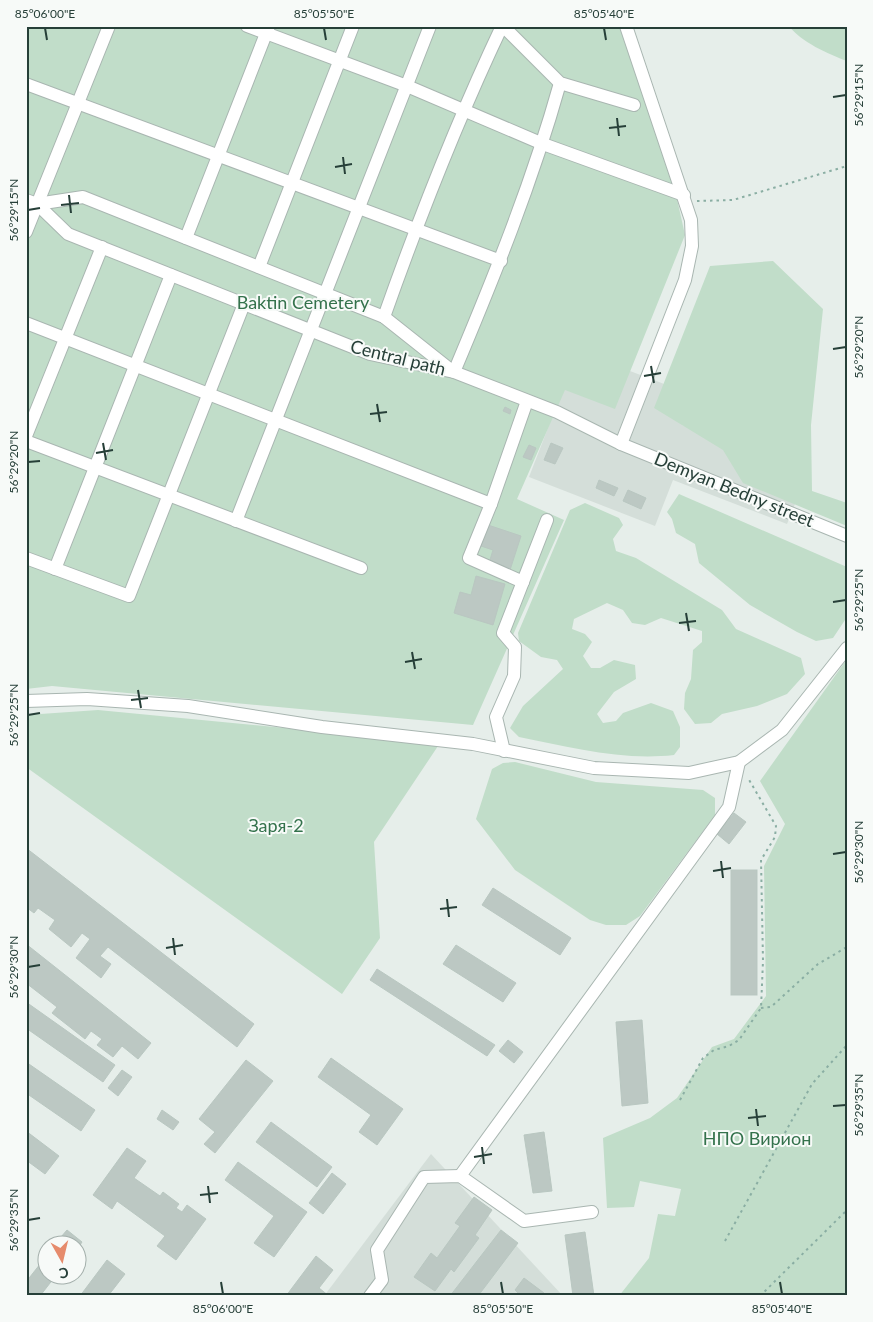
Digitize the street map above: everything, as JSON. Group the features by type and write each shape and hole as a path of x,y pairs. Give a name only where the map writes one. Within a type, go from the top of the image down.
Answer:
{"street":[{"path":"26,232 32,202 78,104 109,26"},
{"path":"247,26 268,30 340,62 463,109 543,144 685,198"},
{"path":"259,267 353,26"},
{"path":"236,520 430,26"},
{"path":"384,317 415,229 463,109 502,26 560,83 634,105"},
{"path":"621,444 685,280 691,258 693,232 685,198 626,26"},
{"path":"186,238 268,30"},
{"path":"454,372 501,261 543,144 560,83"},
{"path":"26,84 501,261"},
{"name":"Central path","path":"32,202 83,197 325,293 384,317 454,372"},
{"name":"Central path","path":"32,202 68,234 370,354 454,372"},
{"path":"26,436 102,247"},
{"path":"55,569 171,275"},
{"path":"26,558 129,596 244,304"},
{"path":"26,322 491,504"},
{"name":"Demyan Bedny street","path":"454,372 557,412 621,444 847,536"},
{"path":"523,582 469,558 491,504 527,401"},
{"path":"26,440 361,568"},
{"path":"504,750 496,717 514,676 515,647 503,633 547,520"},
{"path":"26,701 87,699 188,706 322,727 474,744 594,768 689,773 739,762 782,730 847,648"},
{"path":"460,1176 729,808 739,762"},
{"path":"370,1296 382,1280 377,1250 424,1177 460,1176 524,1221 592,1212"}],"path":[{"path":"685,198 733,200 847,166"},
{"path":"680,1100 703,1058 714,1050 729,1046 738,1040 761,1008 763,961 761,860 775,837 776,826 739,762"},
{"path":"761,1008 771,1007 818,964 847,947"},
{"path":"725,1241 812,1084 847,1045"},
{"path":"760,1296 847,1210"}],"shaded area":[{"path":"630,371 693,395 682,425 807,474 787,524 673,480 655,526 529,477 565,384"},
{"path":"431,1154 563,1296 324,1296"}],"green space":[{"name":"Baktin Cemetery","path":"26,26 619,26 675,190 685,235 615,409 565,390 517,499 564,520 473,725 52,686 26,689"},
{"path":"789,26 847,26 847,61 823,51 808,42"},
{"path":"773,261 823,309 811,425 812,491 847,503 847,526 743,483 723,450 654,408 710,266"},
{"path":"679,494 847,567 847,617 833,638 816,641 797,632 750,605 699,563 695,544 676,533 672,519 667,512"},
{"path":"585,503 619,518 623,525 613,539 616,551 636,558 722,610 736,629 801,658 805,674 787,694 757,706 722,714 711,723 695,724 684,709 685,693 691,679 693,650 702,642 702,631 661,618 645,625 632,623 623,610 607,603 574,619 572,629 585,634 592,642 583,656 591,668 600,668 614,660 635,665 636,679 614,692 597,714 603,723 616,721 623,713 651,703 673,711 680,727 680,747 674,755 615,755 519,737 510,728 523,706 563,669 557,660 541,657 519,641 518,633 570,510"},
{"name":"НПО Вирион","path":"847,659 847,1296 619,1296 649,1258 658,1214 675,1216 681,1189 640,1181 634,1207 607,1208 603,1138 650,1118 677,1098 712,1047 734,1039 766,996 764,866 785,824 760,781"},
{"name":"Заря-2","path":"98,710 440,743 374,842 380,938 342,994 26,767 26,715"},
{"path":"515,762 596,782 703,790 715,798 715,815 640,916 626,925 606,925 590,920 515,870 476,819 492,769 503,763"}],"building":[{"path":"505,407 511,410 510,414 503,411"},
{"path":"551,443 563,448 555,464 544,460"},
{"path":"529,445 536,448 531,460 523,457"},
{"path":"599,480 618,488 614,496 596,488"},
{"path":"628,490 646,498 641,509 623,501"},
{"path":"485,524 521,536 510,570 489,563 493,550 478,545"},
{"path":"476,576 505,584 493,625 454,613 460,592 471,595"},
{"path":"734,813 746,822 729,844 717,834"},
{"path":"26,848 254,1024 237,1047 108,947 100,956 111,964 101,978 76,958 90,939 82,933 71,947 49,929 55,920 38,908 34,913 26,907"},
{"path":"731,870 757,870 757,995 731,995"},
{"path":"493,888 571,938 560,955 482,905"},
{"path":"26,944 151,1043 138,1059 122,1046 113,1057 97,1045 102,1039 91,1031 85,1039 52,1013 57,1007 26,983"},
{"path":"456,945 516,983 503,1002 443,964"},
{"path":"377,969 495,1045 487,1056 370,980"},
{"path":"26,1002 115,1065 103,1082 26,1028"},
{"path":"642,1020 648,1103 622,1106 616,1022"},
{"path":"508,1040 523,1052 514,1063 499,1051"},
{"path":"331,1058 403,1109 377,1145 359,1132 371,1115 318,1077"},
{"path":"246,1060 273,1081 215,1153 204,1144 215,1132 199,1119"},
{"path":"26,1062 95,1110 81,1131 26,1093"},
{"path":"122,1070 132,1077 118,1096 108,1088"},
{"path":"162,1110 179,1122 173,1130 157,1119"},
{"path":"271,1122 332,1167 317,1187 256,1142"},
{"path":"26,1131 59,1156 45,1174 26,1160"},
{"path":"544,1132 552,1191 533,1193 524,1135"},
{"path":"127,1148 146,1161 134,1178 160,1196 163,1192 179,1204 176,1208 182,1212 187,1205 206,1219 176,1260 157,1246 165,1236 117,1201 112,1209 93,1195"},
{"path":"238,1162 307,1212 274,1257 254,1243 274,1216 225,1180"},
{"path":"332,1173 346,1184 323,1214 309,1203"},
{"path":"474,1197 492,1210 475,1235 479,1238 454,1272 451,1269 435,1291 414,1277 431,1253 437,1258 460,1226 455,1223"},
{"path":"67,1230 72,1234 64,1234"},
{"path":"501,1230 518,1243 478,1296 450,1296"},
{"path":"585,1232 594,1296 573,1296 565,1235"},
{"path":"316,1256 333,1270 319,1288 329,1296 286,1296"},
{"path":"107,1260 125,1274 108,1296 80,1296"},
{"path":"38,1267 38,1284 49,1284 40,1296 26,1296 26,1282"},
{"path":"524,1278 544,1293 543,1296 521,1296 515,1290"}]}
